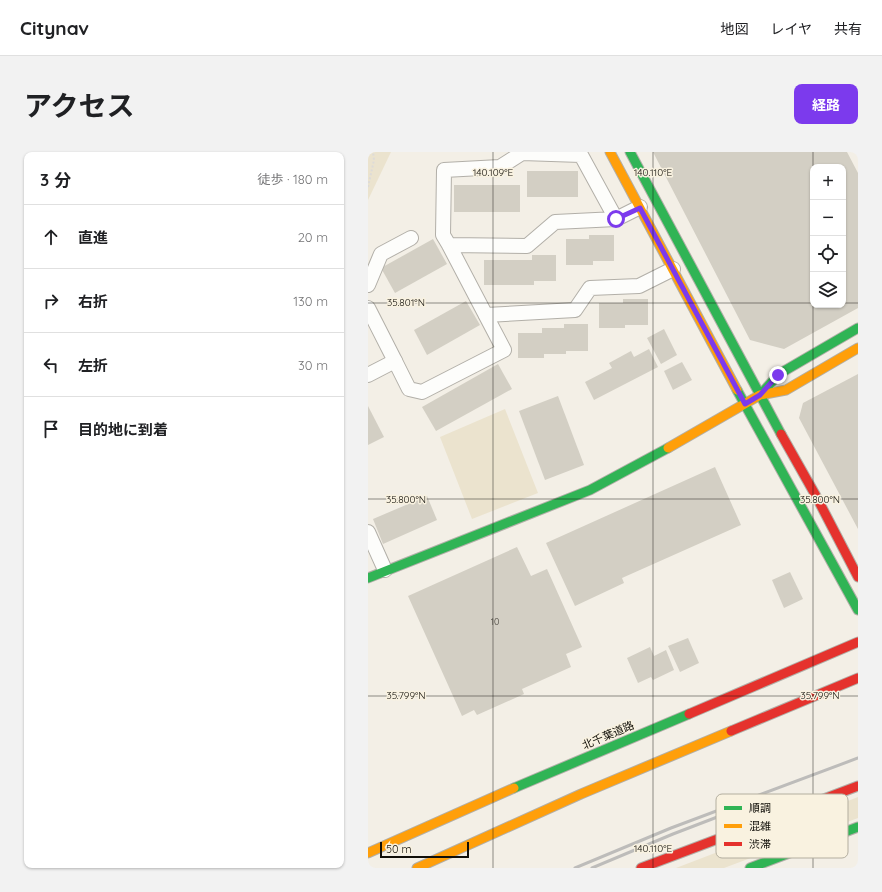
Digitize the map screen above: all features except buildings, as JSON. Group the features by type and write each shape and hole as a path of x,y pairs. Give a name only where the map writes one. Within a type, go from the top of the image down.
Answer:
{"main road":[{"path":"610,152 745,404 858,610"},
{"path":"630,152 760,395 816,496 858,577"},
{"path":"368,578 590,490 760,395 779,374 858,328"},
{"path":"760,395 786,390 858,348"},
{"name":"北千葉道路","path":"368,853 512,789 858,642"},
{"path":"416,868 469,843 571,799 858,678"},
{"path":"837,794 858,786"},
{"path":"848,831 858,827"},
{"path":"641,868 716,840"},
{"path":"750,868 776,858"}],"street":[{"path":"368,308 409,389 422,392 504,350 443,235 444,170 500,167 522,153 582,155 616,219"},
{"path":"449,245 527,246 555,222 616,219 640,208"},
{"path":"368,285 381,254 411,238"},
{"path":"486,314 575,310 590,288 639,286 672,269"},
{"path":"368,376 395,361"},
{"path":"368,532 385,570"}],"path":[{"path":"368,187 374,160 373,152"}],"shaded area":[{"path":"368,152 391,152 368,200"},
{"path":"505,409 538,493 472,519 440,437"},
{"path":"858,797 858,818 848,822 848,801"},
{"path":"716,853 716,858 751,858 724,868 676,868"}],"railway":[{"path":"762,794 858,758"},
{"path":"575,868 671,828 716,811"},
{"path":"592,868 716,818"}],"traffic: fast":[{"path":"630,152 781,434"},
{"path":"760,395 779,374 858,328"},
{"path":"737,390 858,610"},
{"path":"368,578 590,490 668,448"},
{"path":"514,788 689,714"},
{"path":"848,831 858,827"},
{"path":"750,868 776,858"}],"traffic: slow":[{"path":"610,152 737,390"},
{"path":"668,448 760,395 786,390 858,348"},
{"path":"417,868 581,794 731,731"},
{"path":"368,853 514,788"}],"traffic: jam":[{"path":"781,434 816,496 858,577"},
{"path":"689,714 858,642"},
{"path":"731,731 858,678"},
{"path":"837,794 858,786"},
{"path":"641,868 716,840"}],"route":[{"path":"616,219 640,208 745,404 760,395 778,375"}]}
